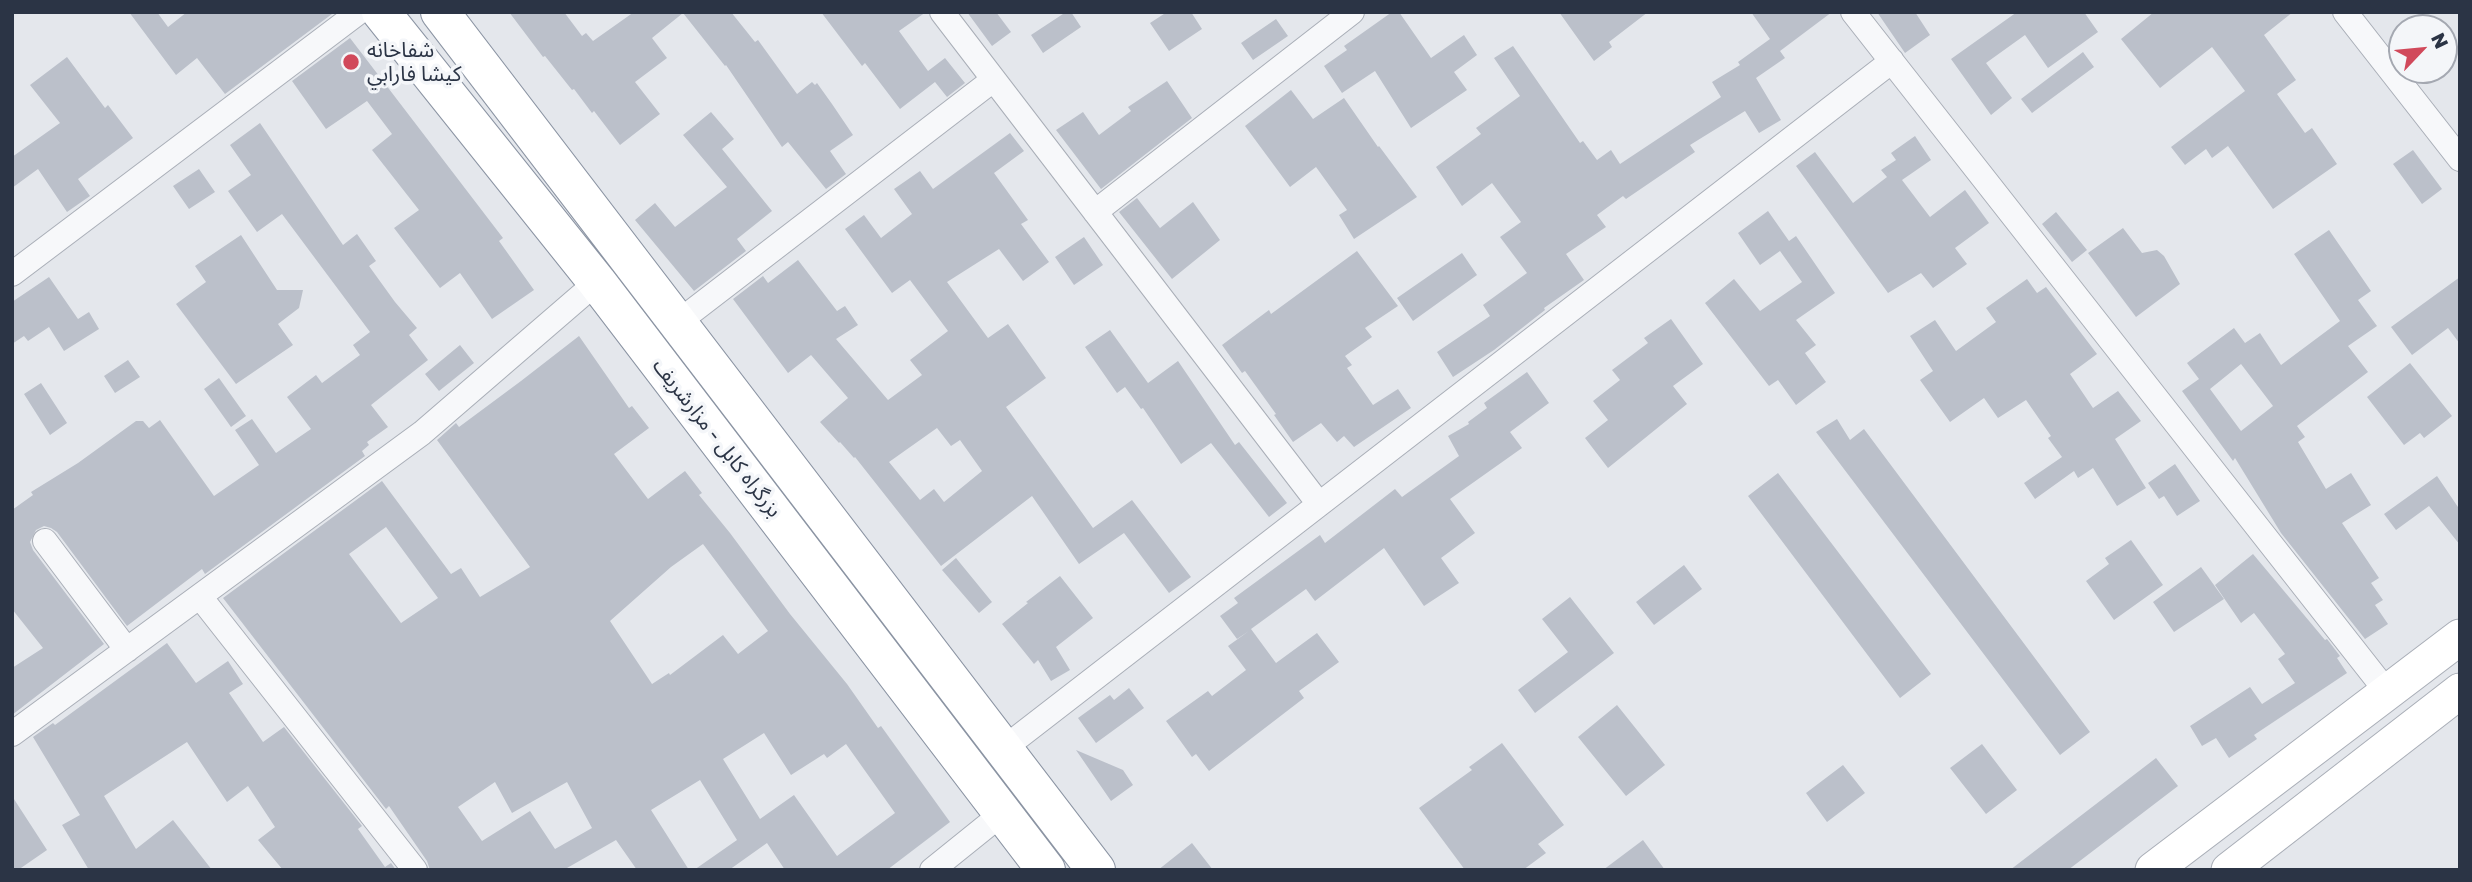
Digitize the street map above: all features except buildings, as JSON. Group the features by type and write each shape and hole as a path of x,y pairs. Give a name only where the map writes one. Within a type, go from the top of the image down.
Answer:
{"highway":[{"name":"بزرگراه کابل - مزارشریف","path":"381,12 597,282 1046,870"},
{"name":"بزرگراه کابل - مزارشریف","path":"440,12 1096,870"}],"main road":[{"path":"2153,870 2460,637"},
{"path":"2229,870 2460,691"}],"street":[{"path":"12,274 359,12"},
{"path":"942,12 1319,504"},
{"path":"1095,212 1352,12"},
{"path":"1853,12 2387,692"},
{"path":"2346,12 2460,159"},
{"path":"1003,749 1892,61"},
{"path":"677,323 993,80"},
{"path":"12,734 201,598 422,433 597,282"},
{"path":"45,541 127,650"},
{"path":"201,598 415,870"},
{"path":"932,870 1004,812"}],"place":[{"name":"شفاخانه كيشا فارابي","path":"351,62"}]}
